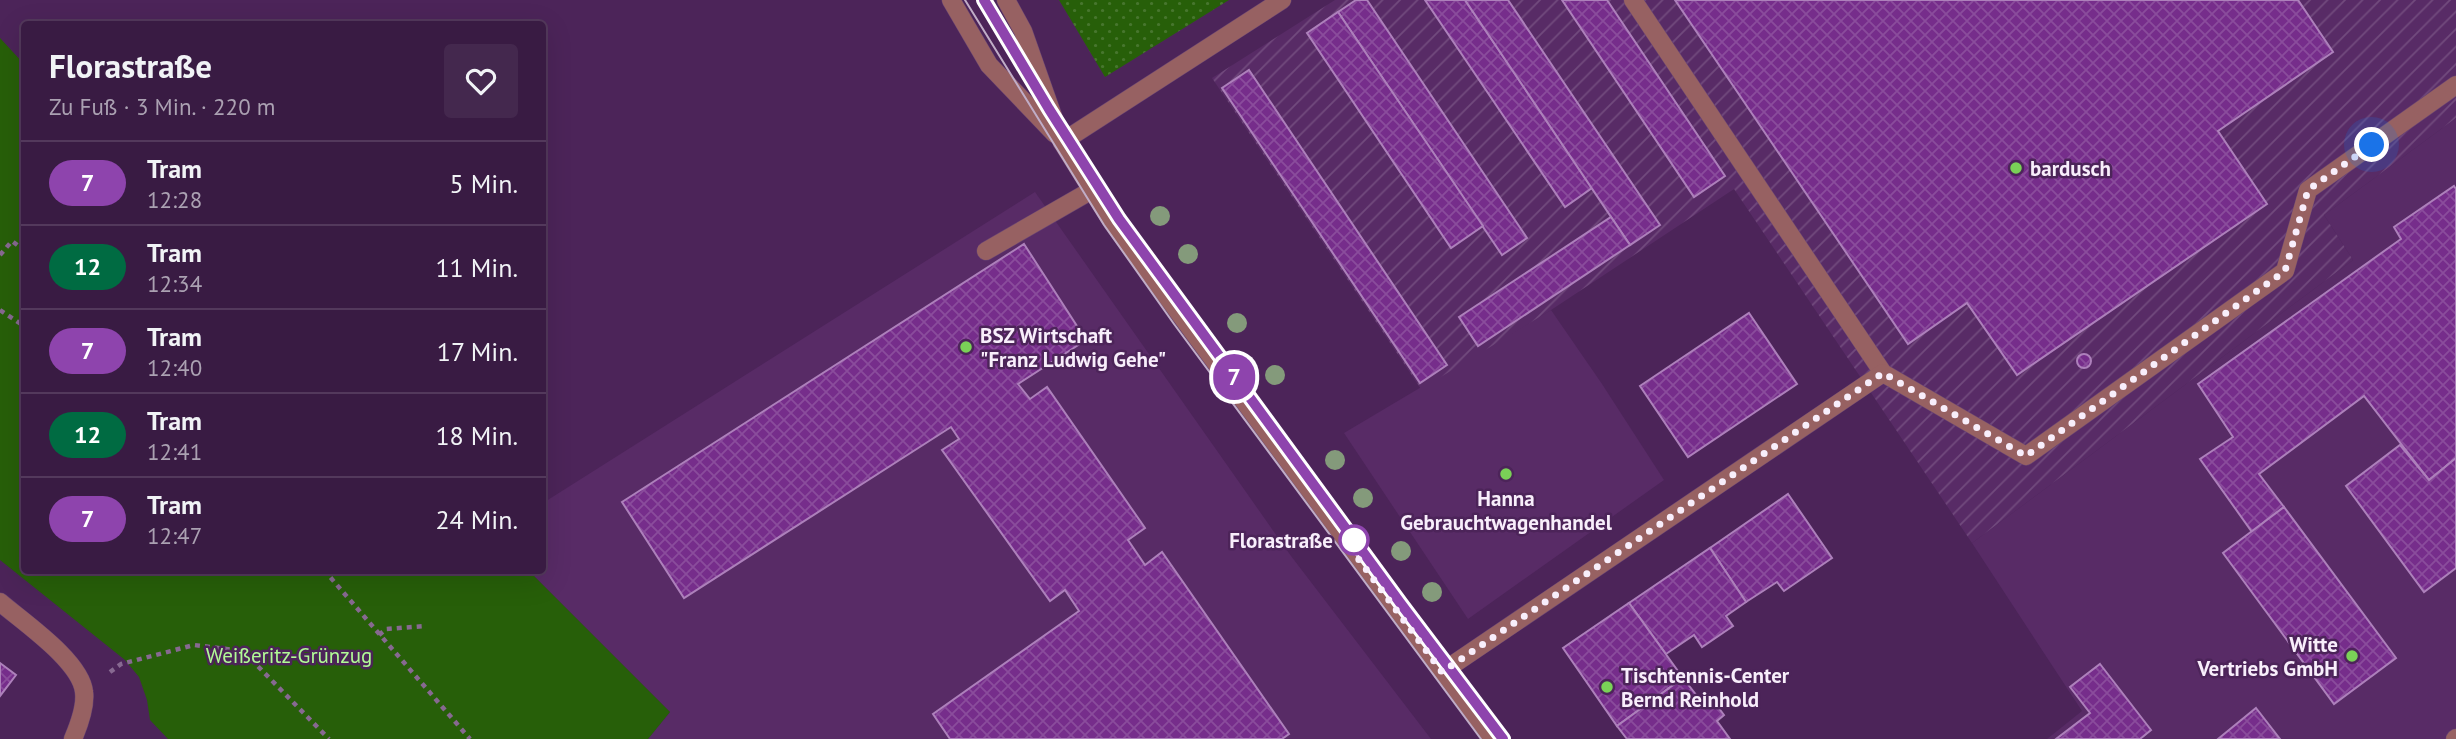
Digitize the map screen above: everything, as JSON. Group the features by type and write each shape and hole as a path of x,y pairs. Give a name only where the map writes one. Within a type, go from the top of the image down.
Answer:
{"street":[{"path":"951,0 989,65 1062,142 1112,222 1178,315 1493,739"},
{"path":"1006,0 1023,31 1062,142"},
{"path":"1062,142 1282,0"},
{"path":"1633,0 1883,373 2026,456 2285,271 2308,190 2456,85"},
{"path":"986,251 1092,190"},
{"path":"1442,672 1883,373"},
{"path":"0,602 70,661 84,691 80,722 73,739"}],"path":[{"path":"0,255 12,241 21,248"},
{"path":"0,310 21,324"},
{"path":"327,574 470,739"},
{"path":"379,635 386,629 425,626"},
{"path":"84,691 121,664 194,645 243,651 330,739"}],"shaded area":[{"path":"1335,0 2456,0 2456,118 2324,215 2353,260 1972,543 1734,189 1551,310 1421,389 1212,78"},
{"path":"2456,118 2456,739 2047,739 2082,711 1972,543 2353,260 2324,215"},
{"name":"BSZ Wirtschaft \"Franz Ludwig Gehe\"","path":"1035,192 1291,556 1431,739 648,739 670,712 532,574 546,574 546,501"},
{"path":"1551,310 1664,480 1468,619 1344,433"}],"green space":[{"path":"1059,0 1229,0 1105,77"},
{"name":"Weißeritz-Grünzug","path":"0,38 21,61 21,574 532,574 670,712 648,739 168,739 150,720 139,677 125,660 0,560"}],"building":[{"path":"1356,0 1367,0 1527,238 1502,255 1338,12"},
{"path":"1425,0 1465,0 1592,188 1565,207"},
{"path":"1465,0 1508,0 1660,225 1630,245"},
{"path":"1562,0 1607,0 1725,176 1694,197"},
{"name":"bardusch","path":"1675,0 2298,0 2333,52 2218,131 2267,204 2017,375 1967,303 1908,344"},
{"path":"1338,12 1483,226 1451,248 1307,33"},
{"path":"1249,70 1447,365 1420,383 1222,88"},
{"path":"2454,186 2456,458 2429,480 2364,396 2259,474 2284,507 2252,532 2200,459 2233,437 2198,384 2401,239 2394,227"},
{"path":"1611,217 1630,245 1478,346 1459,317"},
{"path":"1024,244 1086,340 1018,384 1030,399 1047,387 1145,528 1128,540 1145,565 1162,552 1289,734 1282,739 950,739 933,714 1079,611 1065,590 1050,601 942,450 959,439 951,427 684,598 622,502"},
{"path":"1749,313 1797,384 1688,457 1640,386"},
{"path":"2081,354 2087,354 2091,361 2087,368 2081,368 2077,364 2077,358"},
{"path":"2400,445 2429,480 2456,458 2456,568 2424,592 2346,486"},
{"path":"1788,494 1832,558 1784,591 1777,582 1746,602 1710,548"},
{"path":"2284,507 2396,658 2334,704 2223,553"},
{"path":"1710,548 1746,602 1726,616 1733,626 1702,647 1694,635 1666,654 1629,603"},
{"path":"1629,603 1683,678 1617,726 1563,648"},
{"path":"0,663 16,675 0,696"},
{"path":"2100,664 2151,730 2140,739 2056,739 2090,713 2070,687"},
{"path":"1683,678 1701,701 1709,695 1724,715 1717,721 1730,739 1627,739 1617,726"},
{"path":"2256,708 2280,739 2218,739"}],"tram line":[{"path":"965,0 1104,225 1174,324 1481,739"},
{"path":"984,0 1119,219 1503,739"},
{"name":"7","path":"984,0 1119,219 1503,739"}],"place":[{"name":"bardusch","path":"2016,168"},
{"name":"BSZ Wirtschaft \"Franz Ludwig Gehe\"","path":"966,347"},
{"name":"Hanna Gebrauchtwagenhandel","path":"1506,474"},
{"name":"Florastraße","path":"1354,540"},
{"name":"Witte Vertriebs GmbH","path":"2352,656"},
{"name":"Tischtennis-Center Bernd Reinhold","path":"1607,687"}],"route":[{"path":"1354,540 1343,538 1442,672 1883,373 2026,456 2285,271 2308,190 2372,145"}]}
